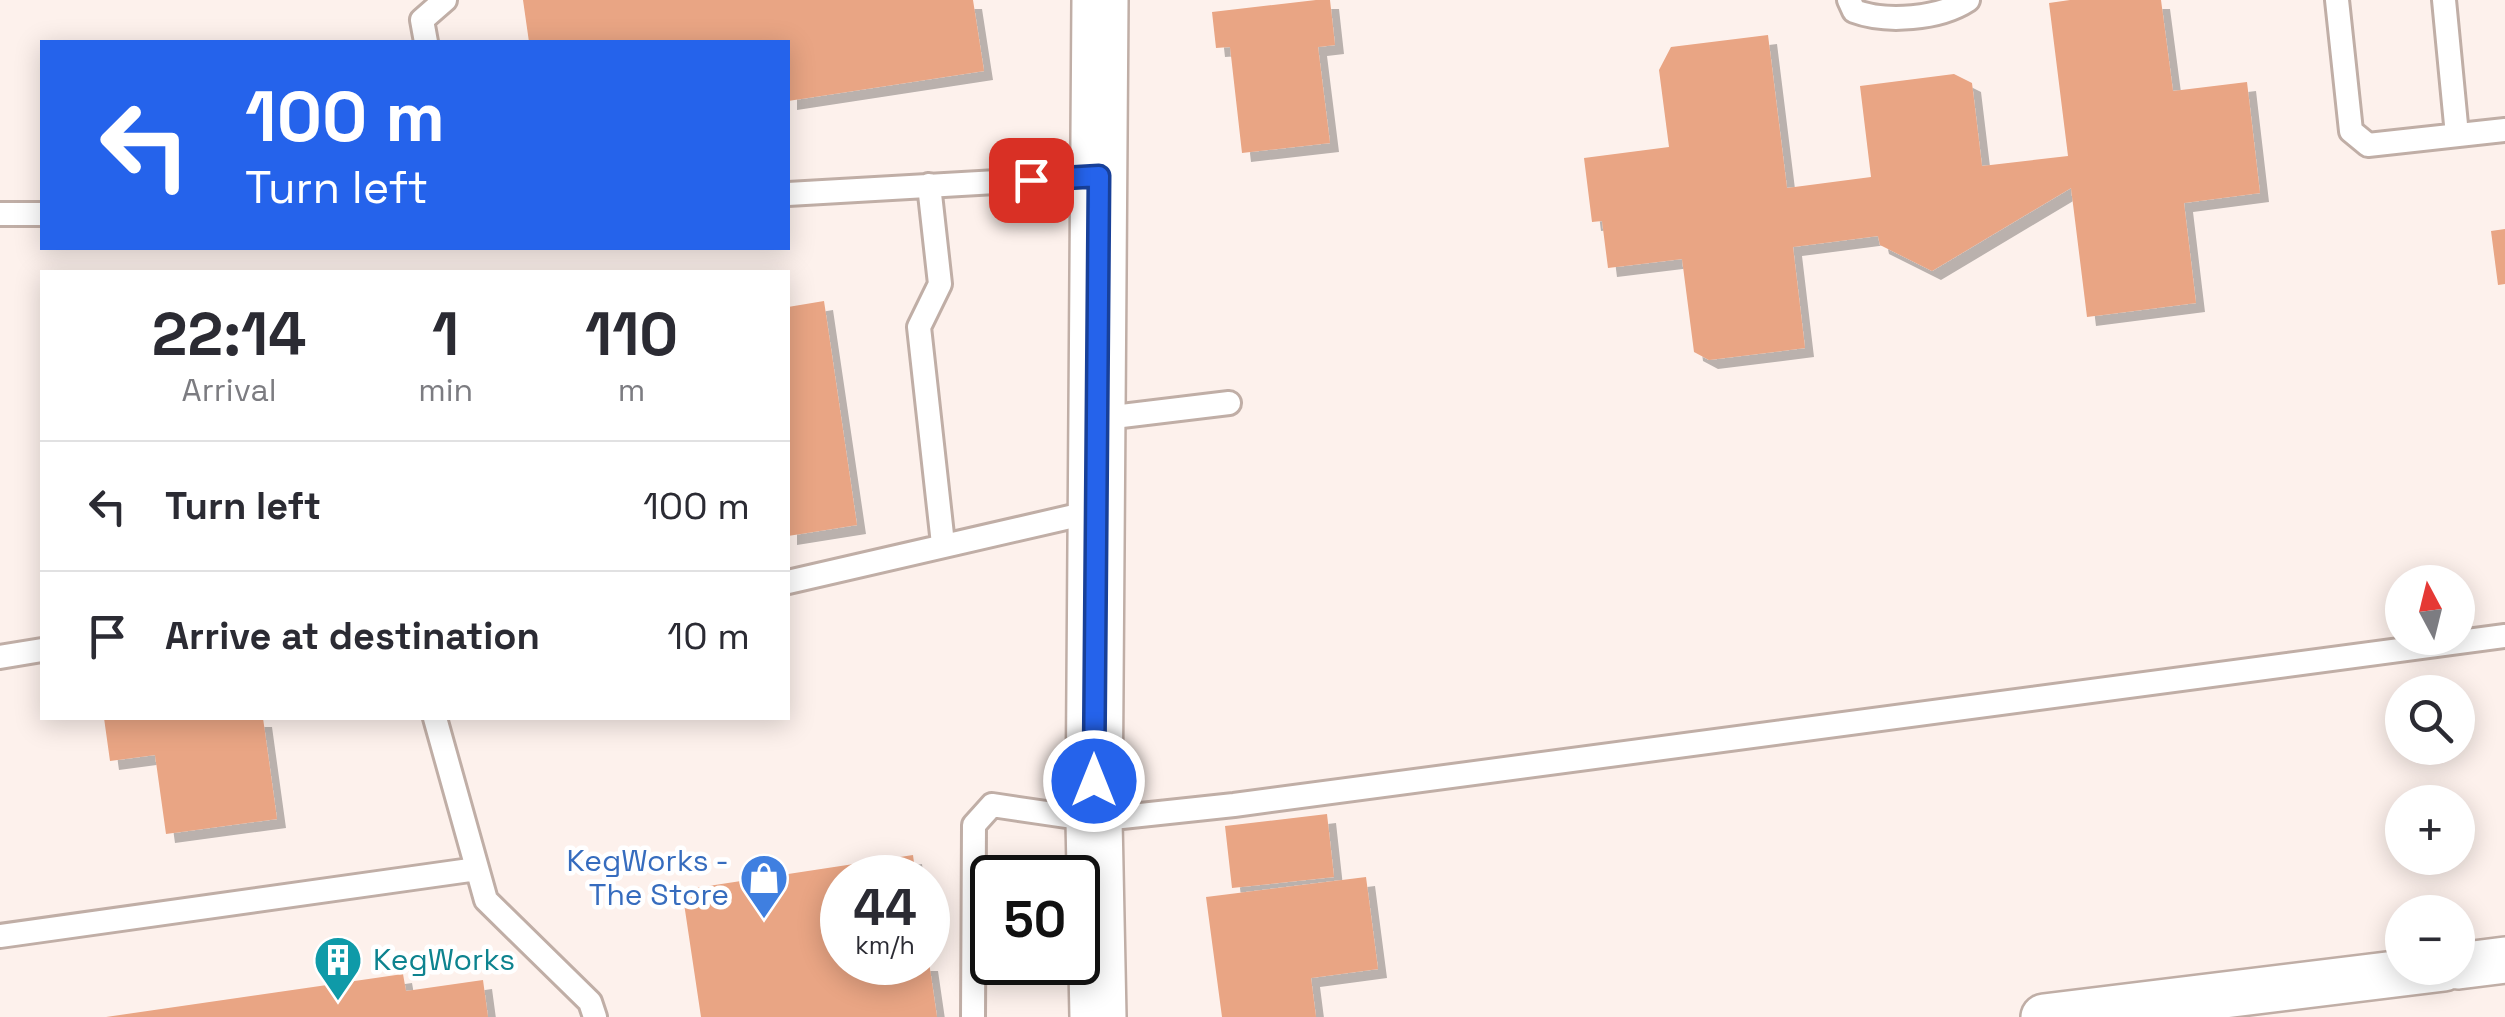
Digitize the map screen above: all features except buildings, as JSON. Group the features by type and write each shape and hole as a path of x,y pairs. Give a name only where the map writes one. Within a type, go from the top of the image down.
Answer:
{"main road":[{"path":"1098,1017 1094,820 1100,0"}],"street":[{"path":"2475,964 2505,960"},
{"path":"2044,1017 2385,975"}],"lane":[{"path":"426,40 422,20 445,0"},
{"path":"1849,0 1854,11 1875,19 1953,10 1968,0"},
{"path":"2336,0 2351,130 2368,145 2505,130"},
{"path":"2444,0 2457,135"},
{"path":"790,194 1099,176"},
{"path":"929,185 940,284 919,326 943,544"},
{"path":"0,214 40,214"},
{"path":"1097,419 1229,402"},
{"path":"790,582 1096,511"},
{"path":"974,1017 974,825 992,805 1094,820 1234,805 2505,636"},
{"path":"0,656 40,650"},
{"path":"436,720 486,900 590,1002 596,1017"},
{"path":"0,936 477,869"}],"place":[{"name":"KegWorks - The Store","path":"764,920"},
{"name":"KegWorks","path":"338,1002"}],"route":[{"path":"1031,180 1099,176 1094,781"}]}
